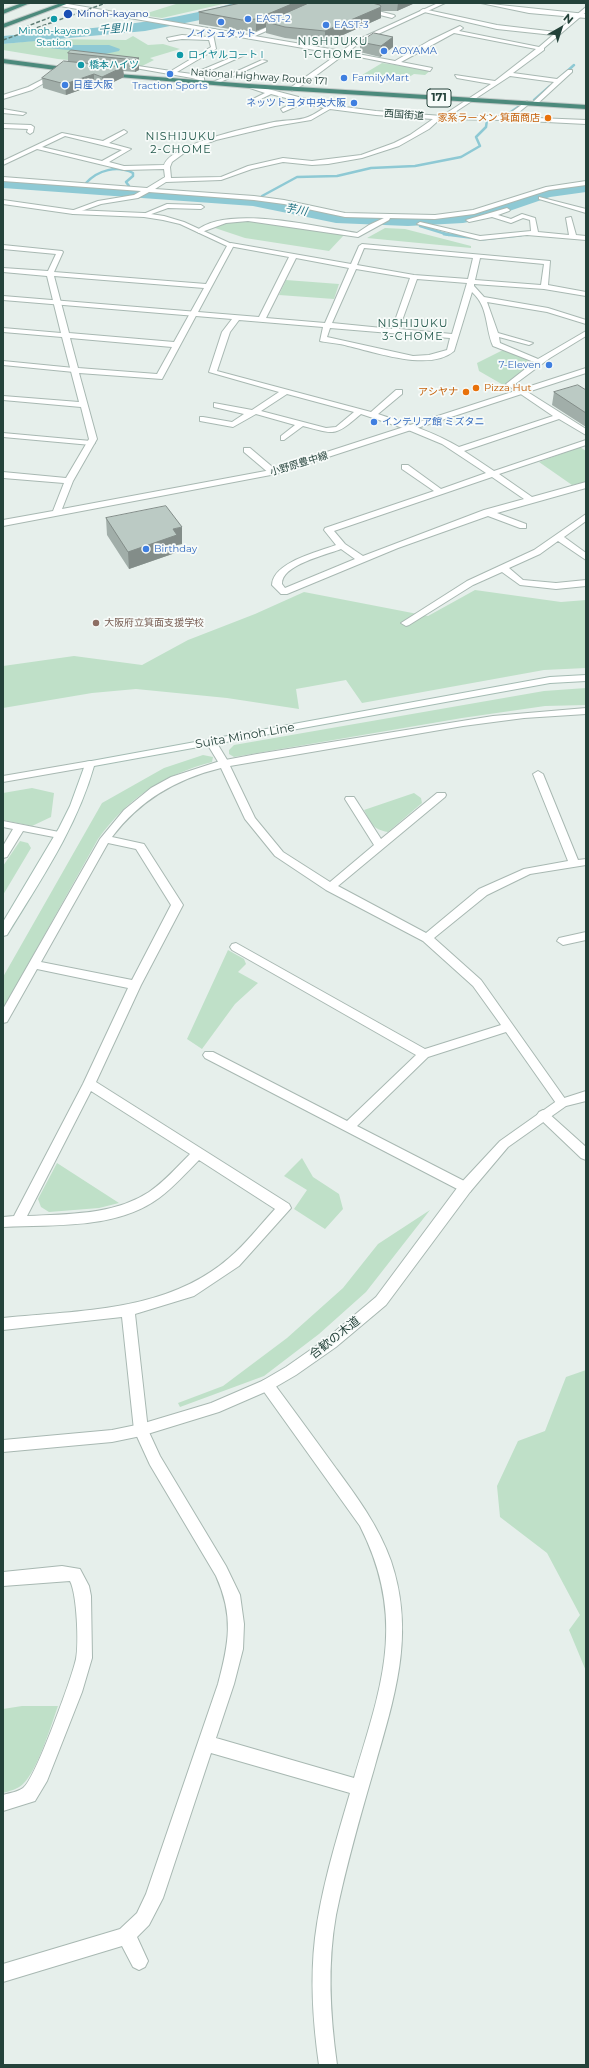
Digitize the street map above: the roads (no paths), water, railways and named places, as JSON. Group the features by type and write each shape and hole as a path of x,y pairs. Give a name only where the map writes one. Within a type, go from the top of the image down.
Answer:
{"highway":[{"path":"3,12 27,3"},
{"path":"3,21 53,3"},
{"path":"3,26 64,4"},
{"path":"3,17 36,5"},
{"path":"3,61 76,70"},
{"name":"National Highway Route 171","path":"98,73 292,89 586,107"}],"street":[{"path":"292,89 293,81 334,52 369,30 432,3"},
{"path":"292,89 304,82 342,53 371,35 442,3"},
{"path":"484,3 529,11 586,16"},
{"path":"64,4 155,22 215,31 430,69"},
{"path":"359,8 392,16"},
{"path":"165,180 218,180 227,178 243,170 279,161 312,163 359,156 381,150 417,135 441,117 474,100 542,49 586,9"},
{"path":"423,11 472,23 558,34"},
{"path":"253,35 288,20"},
{"path":"396,63 431,42 472,23"},
{"path":"173,72 214,48 210,33 215,31"},
{"path":"453,31 542,49"},
{"path":"168,39 182,37 212,39"},
{"path":"209,51 220,53"},
{"path":"193,76 244,54"},
{"path":"214,83 264,61"},
{"path":"189,62 197,64"},
{"path":"138,68 193,76 202,79 202,82"},
{"path":"3,98 21,93 42,84 62,69"},
{"path":"534,104 570,70"},
{"path":"510,74 557,81"},
{"path":"457,76 497,83"},
{"name":"西国街道","path":"249,86 269,93 329,108 376,113 441,117 507,118 539,121 586,122"},
{"path":"251,102 269,93"},
{"path":"283,110 302,101"},
{"path":"507,118 527,103"},
{"path":"73,212 100,202 131,198 145,193 169,176 167,167 170,160 184,150 206,141 275,124 307,120 329,108"},
{"path":"3,111 23,113"},
{"path":"4,127 31,127 30,132"},
{"path":"104,143 124,132"},
{"path":"3,163 64,134 128,149 103,163"},
{"path":"36,147 124,168 167,167"},
{"path":"3,179 262,204 311,216"},
{"path":"145,193 254,198 284,202 345,215 389,218 430,218 461,214 544,189 586,183"},
{"path":"328,219 378,223 420,224 456,222 492,215 541,198 586,190"},
{"path":"541,198 586,211"},
{"path":"3,202 73,212 144,215 182,223 231,245 414,277 470,284 544,287 586,294"},
{"path":"144,215 167,206 201,207"},
{"path":"492,215 511,222 522,216 533,219 534,233"},
{"path":"199,231 225,221 248,219 358,235 389,218"},
{"path":"569,218 573,236"},
{"path":"420,224 480,238 534,233 586,238"},
{"path":"3,363 158,377 194,316 231,245"},
{"path":"477,257 450,351 427,358 385,354 344,341 323,339 352,266 362,246 548,262 544,287"},
{"path":"3,247 60,252 50,274 56,303 93,439 69,481 56,514"},
{"path":"261,321 293,257"},
{"path":"3,270 209,286"},
{"path":"394,332 414,277"},
{"path":"470,284 484,299 496,344 539,362"},
{"path":"3,298 194,316 454,336"},
{"path":"484,299 548,310 586,322"},
{"path":"236,319 226,332 213,372 373,414 409,427 445,442 529,499"},
{"path":"3,330 176,345"},
{"path":"586,333 539,362 510,384 586,433"},
{"path":"494,334 528,343"},
{"name":"小野原豊中線","path":"3,523 273,472 586,370"},
{"path":"203,419 234,425 286,391"},
{"path":"373,414 399,392"},
{"path":"3,398 84,405"},
{"path":"217,405 244,412 256,412 326,430 338,429 360,411"},
{"path":"458,450 560,416"},
{"path":"284,438 301,424"},
{"path":"3,435 91,443"},
{"path":"360,558 342,546 328,530 586,442"},
{"path":"247,450 273,472"},
{"path":"405,467 440,491"},
{"path":"3,475 69,481"},
{"path":"342,546 288,566 277,580 277,585 284,592 360,558 487,512 529,499 586,485"},
{"path":"487,512 523,526"},
{"path":"406,623 470,583 537,552 586,517"},
{"path":"558,537 586,557"},
{"path":"503,568 520,582 556,586 586,583"},
{"name":"Suita Minoh Line","path":"3,779 550,680 586,678"},
{"path":"3,1019 33,964 105,840 119,819 144,797 174,780 224,764 471,721 551,712 586,711"},
{"path":"211,742 214,750 224,764 250,819 279,854 330,887 427,938 476,983 562,1103"},
{"path":"3,932 59,836 85,785 90,764"},
{"path":"538,774 574,864"},
{"path":"330,887 441,795"},
{"path":"350,799 380,846"},
{"path":"3,824 59,836"},
{"path":"3,855 20,827"},
{"path":"18,1221 89,1084 135,985 177,905 140,846 105,840"},
{"path":"427,938 447,919 483,892 528,871 586,862"},
{"path":"563,941 586,936"},
{"path":"236,947 424,1054"},
{"path":"33,964 135,985"},
{"path":"348,1128 424,1054 508,1028"},
{"path":"209,1055 465,1188"},
{"path":"3,1324 128,1311 189,1292 234,1262 284,1208 89,1084"},
{"name":"合歓の木道","path":"3,1446 99,1437 142,1430 214,1408 267,1385 291,1372 331,1343 381,1301 465,1188 504,1144 562,1103 586,1096"},
{"path":"543,1115 586,1155"},
{"path":"3,1222 99,1216 127,1208 154,1195 199,1153"},
{"path":"3,1973 106,1944 126,1935 143,1919 154,1898 208,1744 236,1648 235,1610 232,1595 222,1571 155,1460 142,1430 137,1403 128,1311"},
{"path":"267,1385 365,1521 381,1556 390,1587 395,1630 393,1665 380,1722 360,1788 331,1897 326,1927 321,1994 328,2065"},
{"path":"3,1579 62,1573 75,1574 81,1586 83,1596 85,1650 78,1680 39,1781 29,1795 3,1803"},
{"path":"208,1744 360,1788"},
{"path":"126,1935 139,1961"}],"water":[{"path":"71,45 109,45 120,49 119,51 105,54 49,48"}],"waterway":[{"name":"千里川","path":"3,40 145,27 210,14 248,3"},
{"path":"564,74 574,65"},
{"path":"534,100 550,86"},
{"path":"505,116 518,107"},
{"path":"262,196 297,177 337,176 371,168 415,166 461,157 480,146 476,137 486,127 487,120"},
{"path":"86,183 102,172 121,169 133,173 133,176 126,182 129,186"},
{"name":"芋川","path":"3,183 253,201 336,218 408,221 463,218 483,214 547,193 586,187"},
{"path":"420,226 447,234"},
{"path":"447,234 483,239 521,235"}],"railway":[{"path":"3,40 106,3"},
{"path":"25,27 54,16"}],"place":[{"name":"Minoh-kayano","path":"68,14"},
{"name":"Minoh-kayano Station","path":"54,19"},
{"name":"EAST-2","path":"248,19"},
{"name":"ノイシュタット","path":"221,22"},
{"name":"EAST-3","path":"326,25"},
{"name":"AOYAMA","path":"384,51"},
{"name":"ロイヤルコート I","path":"180,55"},
{"name":"橋本ハイツ","path":"81,65"},
{"name":"Traction Sports","path":"170,74"},
{"name":"FamilyMart","path":"344,78"},
{"name":"日産大阪","path":"65,85"},
{"name":"ネッツトヨタ中央大阪","path":"354,103"},
{"name":"家系ラーメン 箕面商店","path":"548,118"},
{"name":"7-Eleven","path":"549,365"},
{"name":"Pizza Hut","path":"476,388"},
{"name":"アシヤナ","path":"466,392"},
{"name":"インテリア館 ミズタニ","path":"374,422"},
{"name":"Birthday","path":"146,549"},
{"name":"大阪府立箕面支援学校","path":"96,623"}],"district":[{"name":"NISHIJUKU 1-CHOME","path":"333,48"},
{"name":"NISHIJUKU 2-CHOME","path":"181,143"},
{"name":"NISHIJUKU 3-CHOME","path":"413,330"}]}
